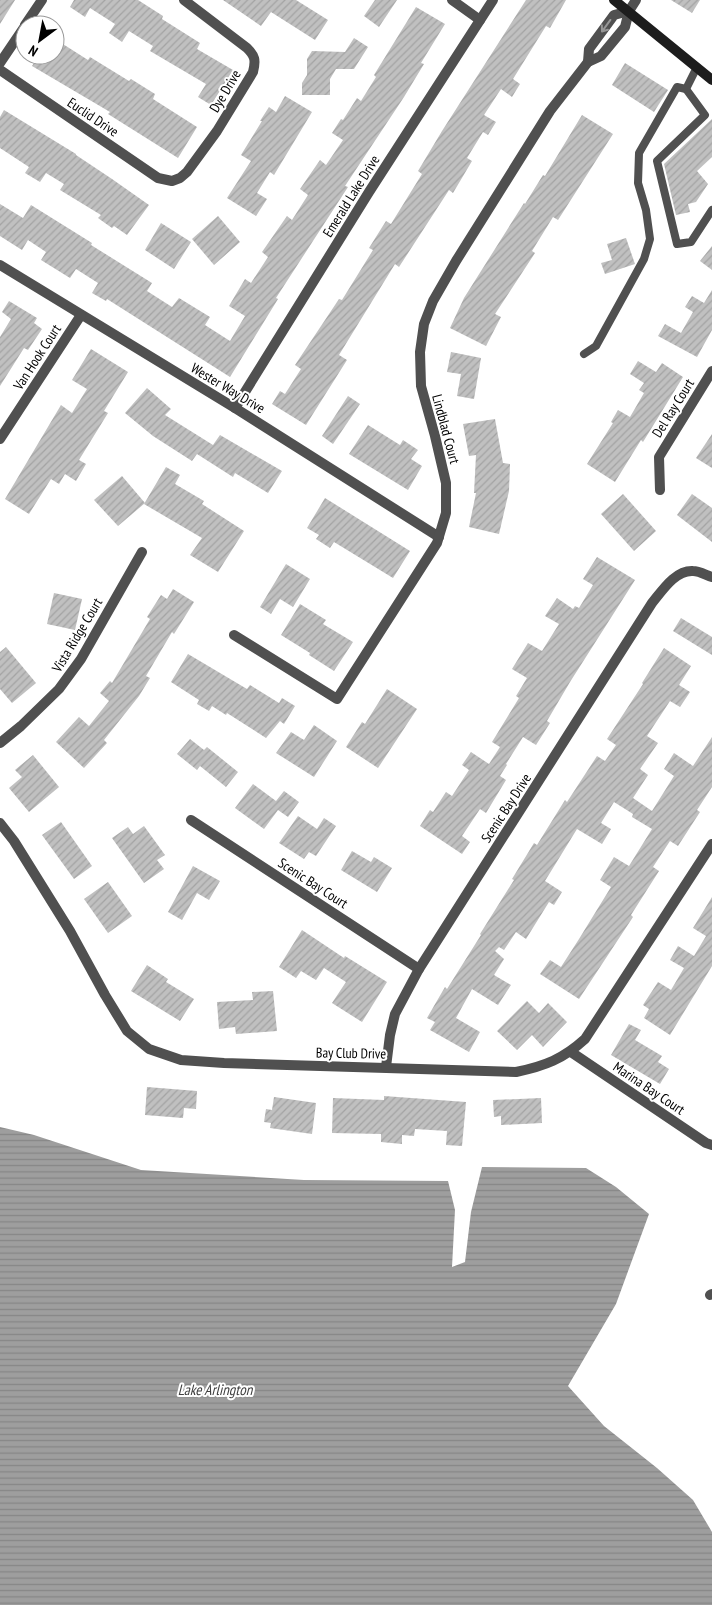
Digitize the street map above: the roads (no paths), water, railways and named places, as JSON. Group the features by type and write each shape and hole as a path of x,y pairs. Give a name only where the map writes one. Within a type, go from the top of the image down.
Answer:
{"main road":[{"path":"614,0 712,80"}],"street":[{"path":"32,15 42,0"},
{"name":"Dye Drive","path":"172,181 180,178 187,172 217,131 253,72 256,63 254,56 247,48 184,0"},
{"path":"452,0 480,20"},
{"name":"Emerald Lake Drive","path":"235,408 369,192 493,0"},
{"name":"Lindblad Court","path":"234,636 337,699 437,543 446,513 446,483 421,386 420,352 424,324 433,301 456,261 550,111 588,62 601,56 627,25 629,11 636,0"},
{"name":"Lindblad Court","path":"588,62 589,49 614,15 629,11"},
{"path":"0,63 15,40"},
{"name":"Euclid Drive","path":"0,70 158,178 172,181"},
{"name":"Wester Way Drive","path":"0,265 235,408 439,537"},
{"name":"Van Hook Court","path":"0,439 81,315"},
{"name":"Del Ray Court","path":"660,490 659,457 712,371"},
{"name":"Vista Ridge Court","path":"0,743 60,689 81,659 142,552"},
{"name":"Scenic Bay Drive","path":"386,1067 395,1014 419,969 652,603 671,580 686,572 693,571 712,577"},
{"name":"Scenic Bay Court","path":"191,820 419,969"},
{"name":"Bay Club Drive","path":"0,823 14,841 65,923 127,1031 149,1049 180,1060 306,1066 516,1072 539,1068 571,1052 585,1039 712,844"},
{"name":"Marina Bay Court","path":"571,1052 706,1143 712,1145"}],"lane":[{"path":"686,89 697,67"},
{"path":"584,354 596,346 644,259 650,239 646,210 638,183 639,153 677,87 686,89 705,115 658,161 677,244 691,242 712,210"}],"water":[{"name":"Lake Arlington","path":"0,1127 34,1135 141,1170 304,1180 448,1181 455,1210 452,1267 465,1262 471,1212 482,1167 586,1168 616,1187 649,1214 616,1304 568,1386 604,1426 657,1468 693,1500 712,1532 712,1605 0,1605"}]}
